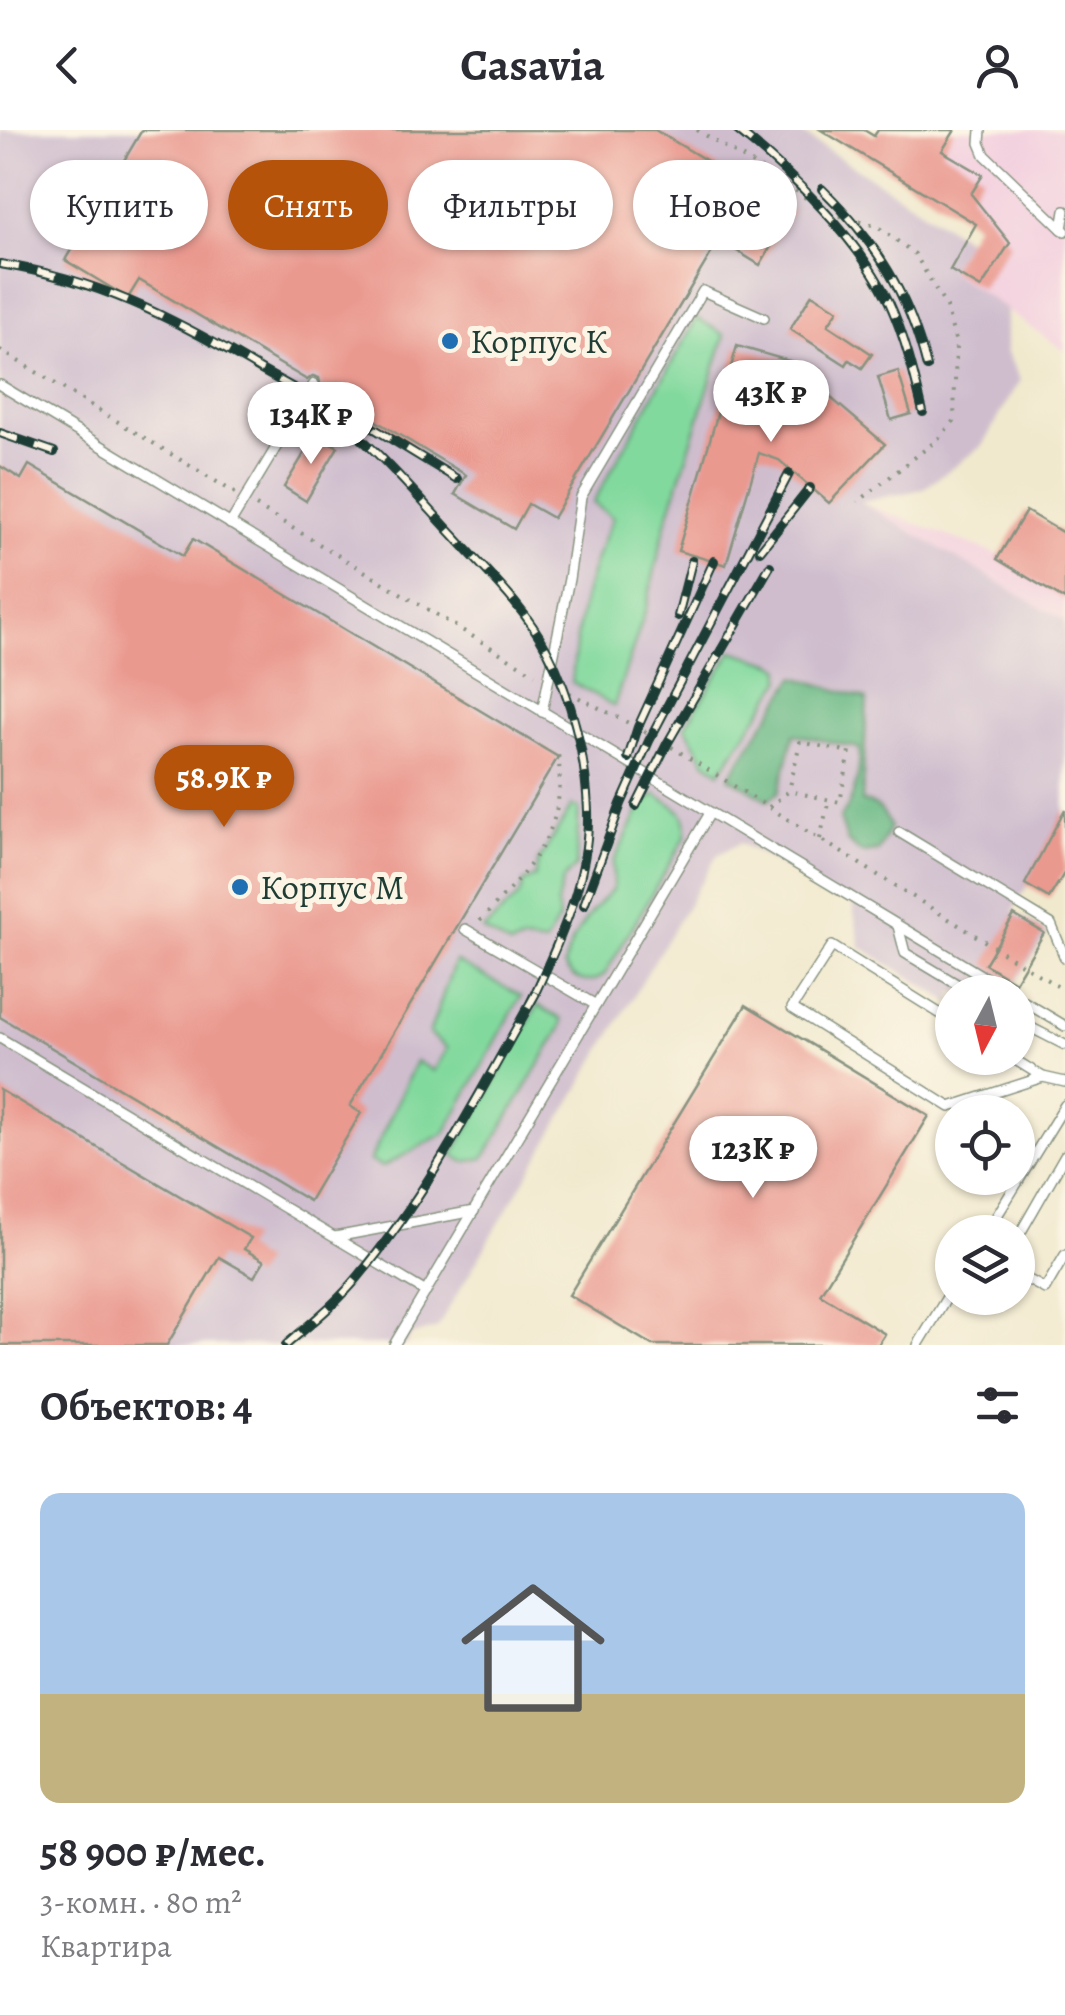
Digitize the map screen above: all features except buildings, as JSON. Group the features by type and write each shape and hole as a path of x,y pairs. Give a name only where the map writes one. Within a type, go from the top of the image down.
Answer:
{"lane":[{"path":"982,130 980,143 984,155 1064,230"},
{"path":"1064,230 1065,210"},
{"path":"542,712 581,497 703,290 764,318"},
{"path":"230,524 314,384"},
{"path":"0,385 980,975"},
{"path":"394,1345 710,813"},
{"path":"899,832 1051,924 1065,958"},
{"path":"898,926 905,953 942,975"},
{"path":"469,929 596,1005"},
{"path":"935,1010 832,946 792,1008 950,1106 1043,1077"},
{"path":"1035,1008 1065,1026"},
{"path":"1035,1030 1065,1045"},
{"path":"0,1038 426,1292"},
{"path":"1035,1072 1065,1082"},
{"path":"997,1215 1065,1105"},
{"path":"1031,1215 1065,1155"},
{"path":"334,1237 474,1211"},
{"path":"1035,1284 1044,1290 1065,1255"},
{"path":"918,1345 936,1315"}],"path":[{"path":"697,130 828,215 849,217 878,228 916,254 946,308 956,343 954,421 858,502"},
{"path":"0,350 548,682 652,735 1065,991"},
{"path":"769,808 789,792 800,742 850,752 840,802 789,792"},
{"path":"469,929 532,866 554,822 561,778 558,753"},
{"path":"820,840 829,799"}],"shaded area":[{"path":"0,130 796,130 967,239 949,271 1006,309 1006,351 1020,380 982,446 923,489 860,502 1065,621 1065,817 1013,911 1048,933 1021,975 935,975 935,993 861,947 852,904 740,843 717,855 437,1328 412,1335 406,1345 0,1345"},
{"path":"955,130 1065,130 1065,351 949,271 977,222 959,214 982,176 942,151"},
{"path":"858,502 1065,580 1065,621"}],"green space":[{"path":"697,318 725,335 614,706 572,682 584,598 613,518 593,503"},
{"path":"732,651 775,664 782,669 782,680 720,772 705,761 685,726"},
{"path":"795,677 867,699 862,802 880,810 890,828 878,851 861,853 847,841 840,818 856,786 859,748 794,734 779,792 768,800 729,777"},
{"path":"656,794 683,815 685,838 605,974 594,980 578,979 564,966 571,945 613,889 613,863 643,803"},
{"path":"572,806 579,808 576,866 563,880 557,903 559,919 545,944 523,941 510,946 483,930 519,896 524,882 535,877 538,862"},
{"path":"455,961 521,996 445,1133 382,1167 370,1161 416,1061 434,1071 447,1048 429,1034"},
{"path":"538,1005 562,1020 561,1028 484,1158 465,1162 453,1155"}],"railway":[{"path":"737,130 822,208 876,278 900,329 923,412"},
{"path":"822,189 859,229 888,271 910,316 927,367"},
{"path":"0,264 68,279 131,302 191,330 316,402 355,432 390,467 528,620 556,668 570,708 581,749 588,811 578,886 530,1004"},
{"path":"342,409 457,479"},
{"path":"0,433 54,452"},
{"path":"584,905 649,741 789,474"},
{"path":"760,551 810,488"},
{"path":"678,616 692,561"},
{"path":"628,758 638,727 714,561"},
{"path":"636,806 667,744 770,566"},
{"path":"286,1345 350,1286 384,1244 453,1139 536,993"}],"place":[{"name":"Корпус К","path":"450,341"},
{"name":"Корпус М","path":"240,887"}]}
